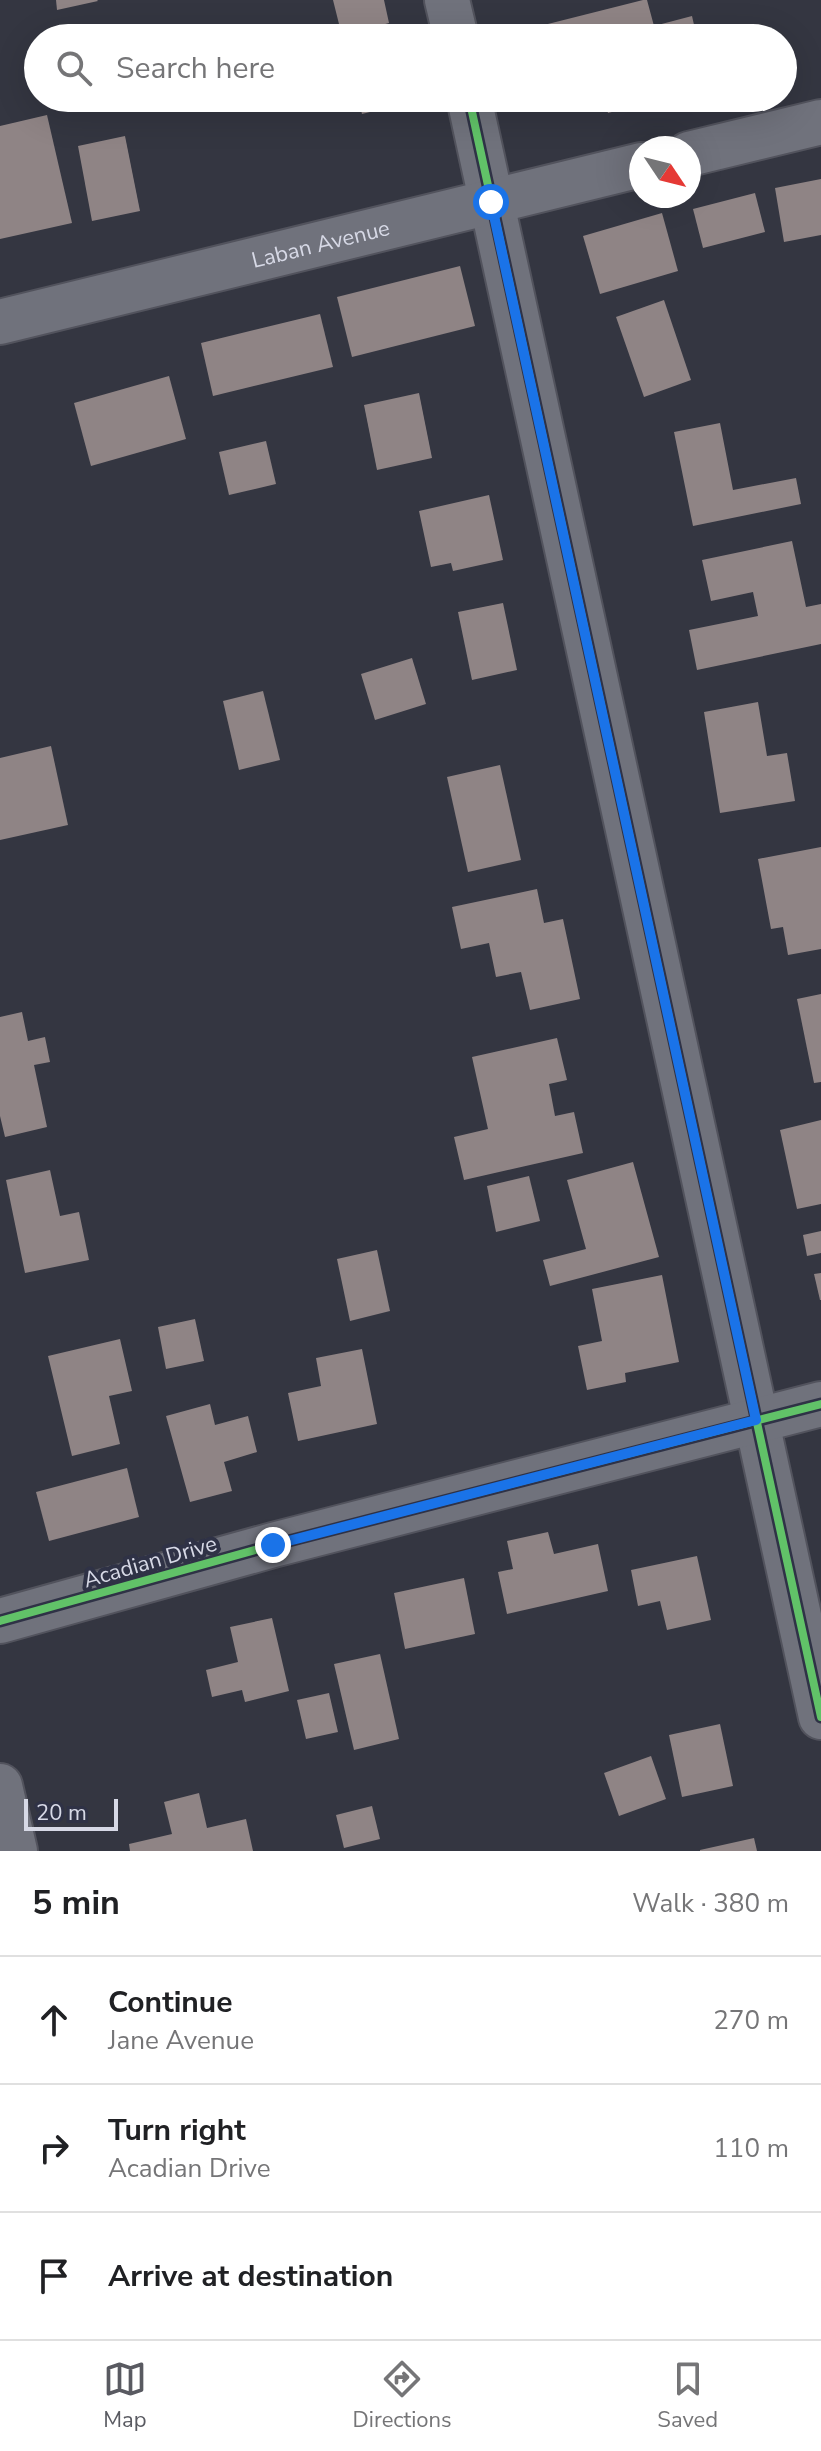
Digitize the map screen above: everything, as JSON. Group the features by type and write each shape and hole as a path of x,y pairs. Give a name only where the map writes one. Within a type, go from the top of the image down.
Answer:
{"street":[{"path":"447,0 453,24"},
{"path":"472,112 821,1717"},
{"path":"701,151 821,122"},
{"name":"Laban Avenue","path":"0,322 629,168"},
{"name":"Acadian Drive","path":"0,1621 288,1541 821,1404"},
{"path":"0,1786 15,1851"}],"building":[{"path":"56,0 97,0 98,1 57,10"},
{"path":"333,0 384,0 389,23 339,24"},
{"path":"647,0 653,24 548,24"},
{"path":"692,16 694,24 662,24"},
{"path":"47,115 72,223 0,239 0,126"},
{"path":"125,136 140,211 92,221 78,146"},
{"path":"821,179 821,235 784,242 775,188"},
{"path":"755,193 765,232 703,248 693,209"},
{"path":"662,213 678,271 600,294 583,236"},
{"path":"460,266 475,326 352,357 337,297"},
{"path":"664,300 691,380 644,397 616,317"},
{"path":"320,314 333,367 213,396 201,343"},
{"path":"169,376 186,439 91,466 74,403"},
{"path":"419,393 432,458 377,470 364,405"},
{"path":"720,423 733,490 796,478 801,504 693,526 674,432"},
{"path":"266,441 276,484 229,495 219,452"},
{"path":"489,495 503,560 453,571 451,563 431,567 419,511"},
{"path":"792,541 806,607 821,604 821,644 697,670 689,630 758,616 753,592 711,601 702,560"},
{"path":"503,603 517,670 472,680 458,612"},
{"path":"412,658 426,704 375,720 361,674"},
{"path":"263,691 280,760 239,770 223,701"},
{"path":"758,702 767,756 787,753 795,801 720,813 704,712"},
{"path":"51,746 68,825 0,840 0,758"},
{"path":"500,765 521,860 468,872 447,777"},
{"path":"821,847 821,949 788,955 783,927 771,929 758,859"},
{"path":"537,889 544,923 563,919 580,999 530,1010 521,972 496,977 489,943 461,949 452,907"},
{"path":"821,994 821,1082 814,1083 797,999"},
{"path":"22,1012 28,1041 45,1037 50,1062 34,1065 47,1127 5,1137 0,1116 0,1017"},
{"path":"557,1038 567,1080 549,1084 555,1116 574,1112 583,1153 464,1180 454,1137 488,1129 472,1057"},
{"path":"821,1120 821,1204 797,1209 780,1130"},
{"path":"633,1162 659,1257 550,1286 543,1260 586,1249 567,1180"},
{"path":"50,1170 60,1216 79,1212 89,1260 25,1273 6,1180"},
{"path":"529,1176 540,1221 496,1232 487,1186"},
{"path":"821,1231 821,1253 807,1256 803,1235"},
{"path":"377,1250 390,1311 350,1321 337,1259"},
{"path":"821,1273 821,1300 820,1300 814,1274"},
{"path":"662,1275 679,1362 625,1373 626,1382 587,1390 578,1346 602,1341 592,1289"},
{"path":"195,1319 204,1361 166,1369 158,1327"},
{"path":"120,1339 132,1391 109,1396 120,1444 72,1456 48,1356"},
{"path":"362,1349 377,1424 298,1441 288,1393 321,1386 316,1358"},
{"path":"210,1404 215,1425 248,1416 257,1452 224,1462 232,1491 190,1502 166,1416"},
{"path":"127,1468 139,1517 49,1541 36,1492"},
{"path":"548,1532 554,1554 598,1544 608,1591 507,1614 498,1572 513,1569 507,1541"},
{"path":"697,1556 711,1620 667,1630 660,1601 638,1606 631,1570"},
{"path":"464,1578 475,1634 405,1649 394,1593"},
{"path":"272,1618 289,1691 245,1702 242,1690 212,1697 206,1670 238,1662 230,1627"},
{"path":"380,1654 399,1739 354,1750 334,1664"},
{"path":"329,1693 338,1732 306,1739 297,1700"},
{"path":"720,1724 733,1786 682,1797 669,1735"},
{"path":"651,1756 666,1799 619,1816 604,1773"},
{"path":"199,1793 207,1828 246,1819 253,1851 130,1851 129,1844 172,1834 164,1802"},
{"path":"372,1806 380,1839 344,1848 336,1815"},
{"path":"754,1838 757,1851 700,1851 700,1850"}],"cycle path":[{"path":"472,112 821,1717"},
{"path":"0,1621 273,1545 821,1404"}],"route":[{"path":"273,1545 756,1420 491,202"}]}
